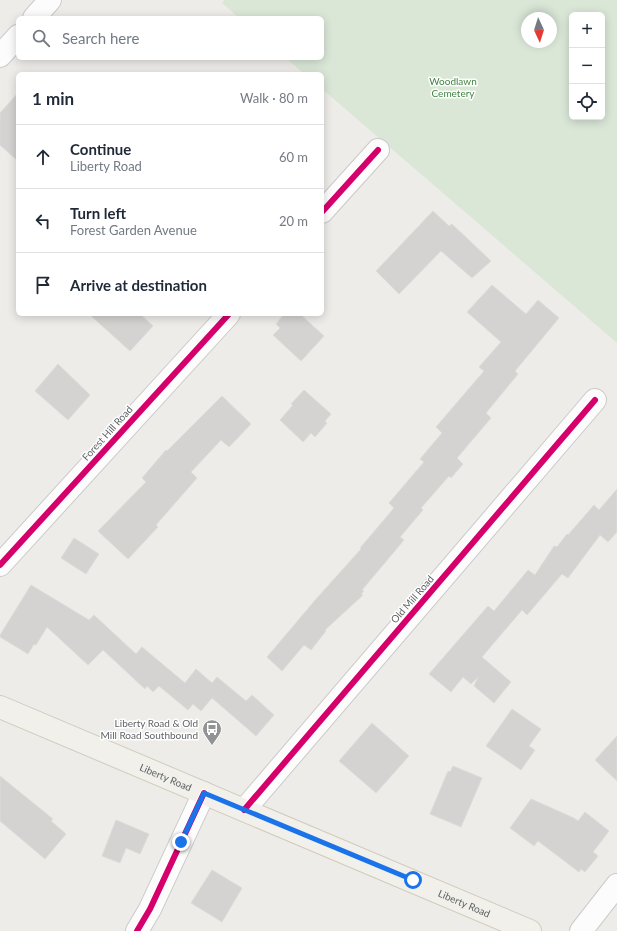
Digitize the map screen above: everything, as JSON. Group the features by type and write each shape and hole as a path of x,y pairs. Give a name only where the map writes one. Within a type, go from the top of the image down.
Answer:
{"main road":[{"name":"Liberty Road","path":"0,707 530,931"}],"street":[{"path":"36,16 50,0"},
{"path":"0,56 16,38"},
{"path":"324,210 378,150"},
{"name":"Forest Hill Road","path":"0,565 227,316"},
{"name":"Old Mill Road","path":"244,810 594,400"},
{"path":"138,931 150,909 204,793"},
{"path":"581,931 617,885"}],"green space":[{"name":"Woodlawn Cemetery","path":"224,0 617,0 617,343 324,91 324,72 302,72 288,60 324,60 324,16 237,16 222,3"}],"building":[{"path":"16,95 16,159 0,145 0,113"},
{"path":"433,211 449,226 452,224 491,261 472,278 441,251 399,294 376,271"},
{"path":"492,285 526,314 538,300 559,318 515,371 518,374 486,413 491,418 457,458 463,464 451,478 449,476 421,508 423,510 400,537 404,540 362,590 364,591 361,594 363,595 325,630 326,631 311,650 304,645 282,671 267,657 361,549 360,548 394,508 389,503 424,462 420,459 442,433 436,427 484,371 479,367 501,342 467,312"},
{"path":"91,316 142,316 153,326 130,351"},
{"path":"282,316 302,316 324,336 301,361 273,335 280,328 276,324"},
{"path":"58,364 90,395 68,420 35,391"},
{"path":"304,390 331,414 325,421 327,423 315,437 311,433 303,442 280,420 293,405 291,404"},
{"path":"222,396 251,424 229,447 221,440 191,472 197,478 156,525 158,527 128,559 98,531 146,482 142,478 166,450 167,451"},
{"path":"617,489 617,532 608,542 600,535 568,578 562,574 527,615 522,610 482,657 511,682 494,703 474,686 478,677 471,684 463,677 451,692 429,674 488,606 494,611 528,570 535,575 554,546 557,547 594,505 599,510"},
{"path":"74,538 99,554 86,574 61,558"},
{"path":"31,585 89,620 94,615 136,654 142,647 185,683 196,669 212,683 217,677 246,701 252,695 274,715 256,736 212,698 201,711 193,704 188,710 159,686 153,692 147,686 145,689 103,650 88,665 47,627 36,645 34,644 28,654 0,637 0,635"},
{"path":"512,709 541,729 529,746 535,750 521,770 486,746"},
{"path":"372,723 409,756 376,793 339,761"},
{"path":"617,736 617,781 595,760"},
{"path":"453,766 482,778 461,827 430,814 448,771 450,772"},
{"path":"0,776 53,819 51,821 66,834 45,859 0,821"},
{"path":"531,799 578,821 585,812 609,831 593,852 598,856 585,872 581,869 579,872 538,841 534,846 510,828"},
{"path":"116,820 149,834 140,854 126,848 120,863 102,856"},
{"path":"212,870 242,888 222,922 191,903"}],"cycle path":[{"path":"324,210 378,150"},
{"path":"0,565 227,316"},
{"path":"244,810 595,400"},
{"path":"137,931 150,909 204,793"}],"place":[{"name":"Liberty Road & Old Mill Road Southbound","path":"212,746"}],"route":[{"path":"181,842 204,793 413,880"}]}
